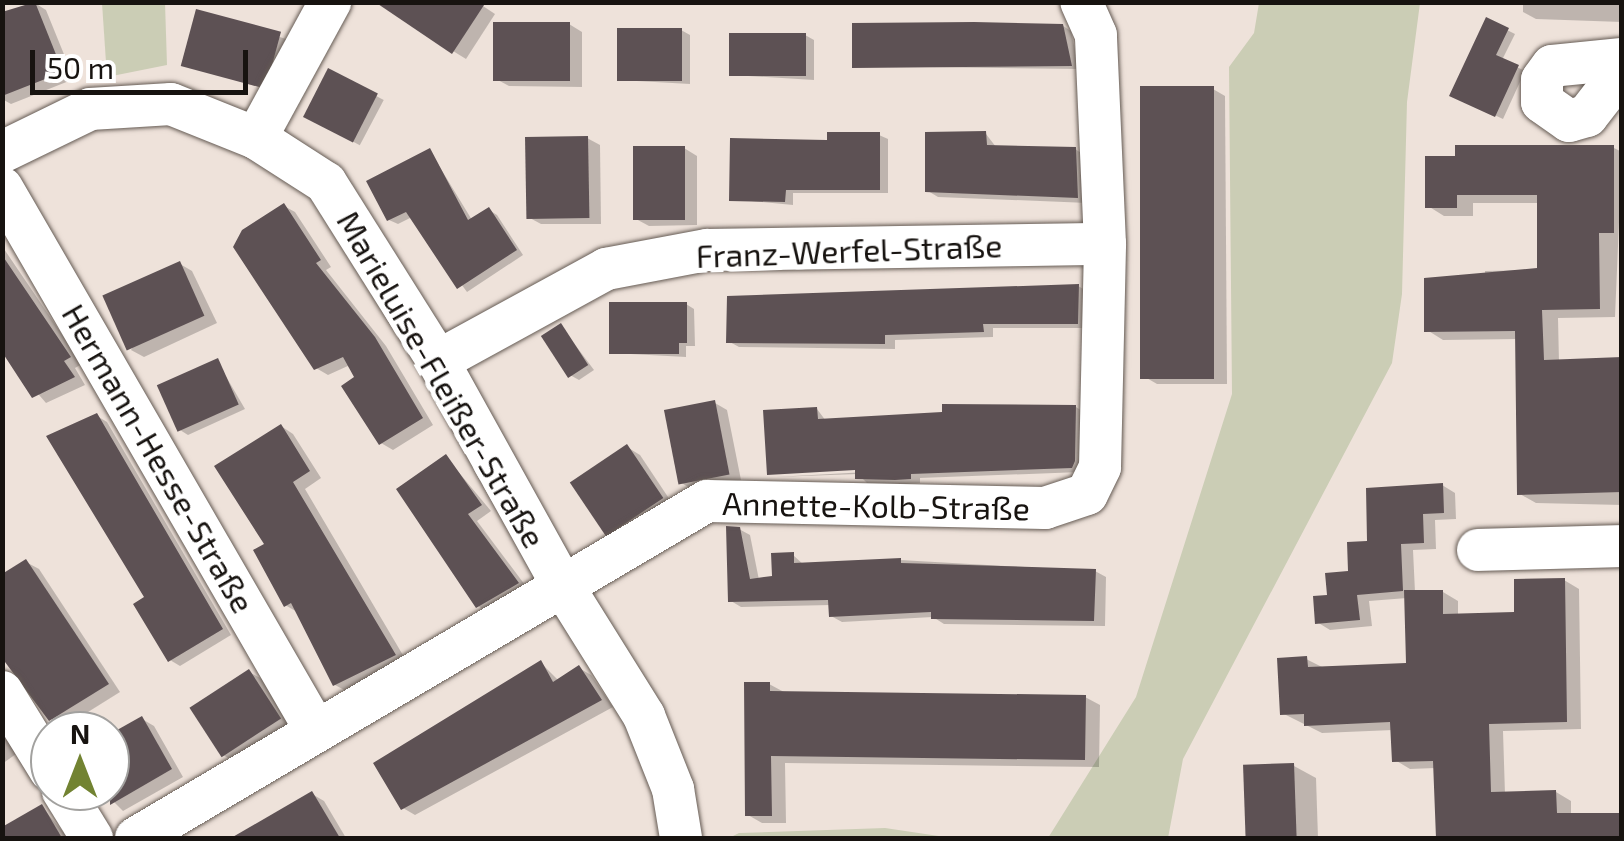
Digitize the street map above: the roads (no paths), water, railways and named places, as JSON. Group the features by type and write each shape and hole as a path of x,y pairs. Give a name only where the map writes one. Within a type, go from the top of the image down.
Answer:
{"street":[{"path":"256,138 330,2"},
{"name":"Annette-Kolb-Straße","path":"136,838 560,583 707,501 1045,508 1087,494 1100,468 1105,244 1096,35 1081,2"},
{"path":"1622,59 1552,66 1542,80 1542,102 1569,121 1587,116 1622,72"},
{"name":"Marieluise-Fleißer-Straße","path":"2,152 90,108 171,104 256,138 326,183 438,361 560,583 644,716 673,789 681,838"},
{"name":"Hermann-Hesse-Straße","path":"2,188 315,729"},
{"name":"Franz-Werfel-Straße","path":"438,361 606,269 707,250 1105,244"},
{"path":"1478,550 1622,546"},
{"path":"2,692 30,738"},
{"path":"75,811 92,838"}]}
